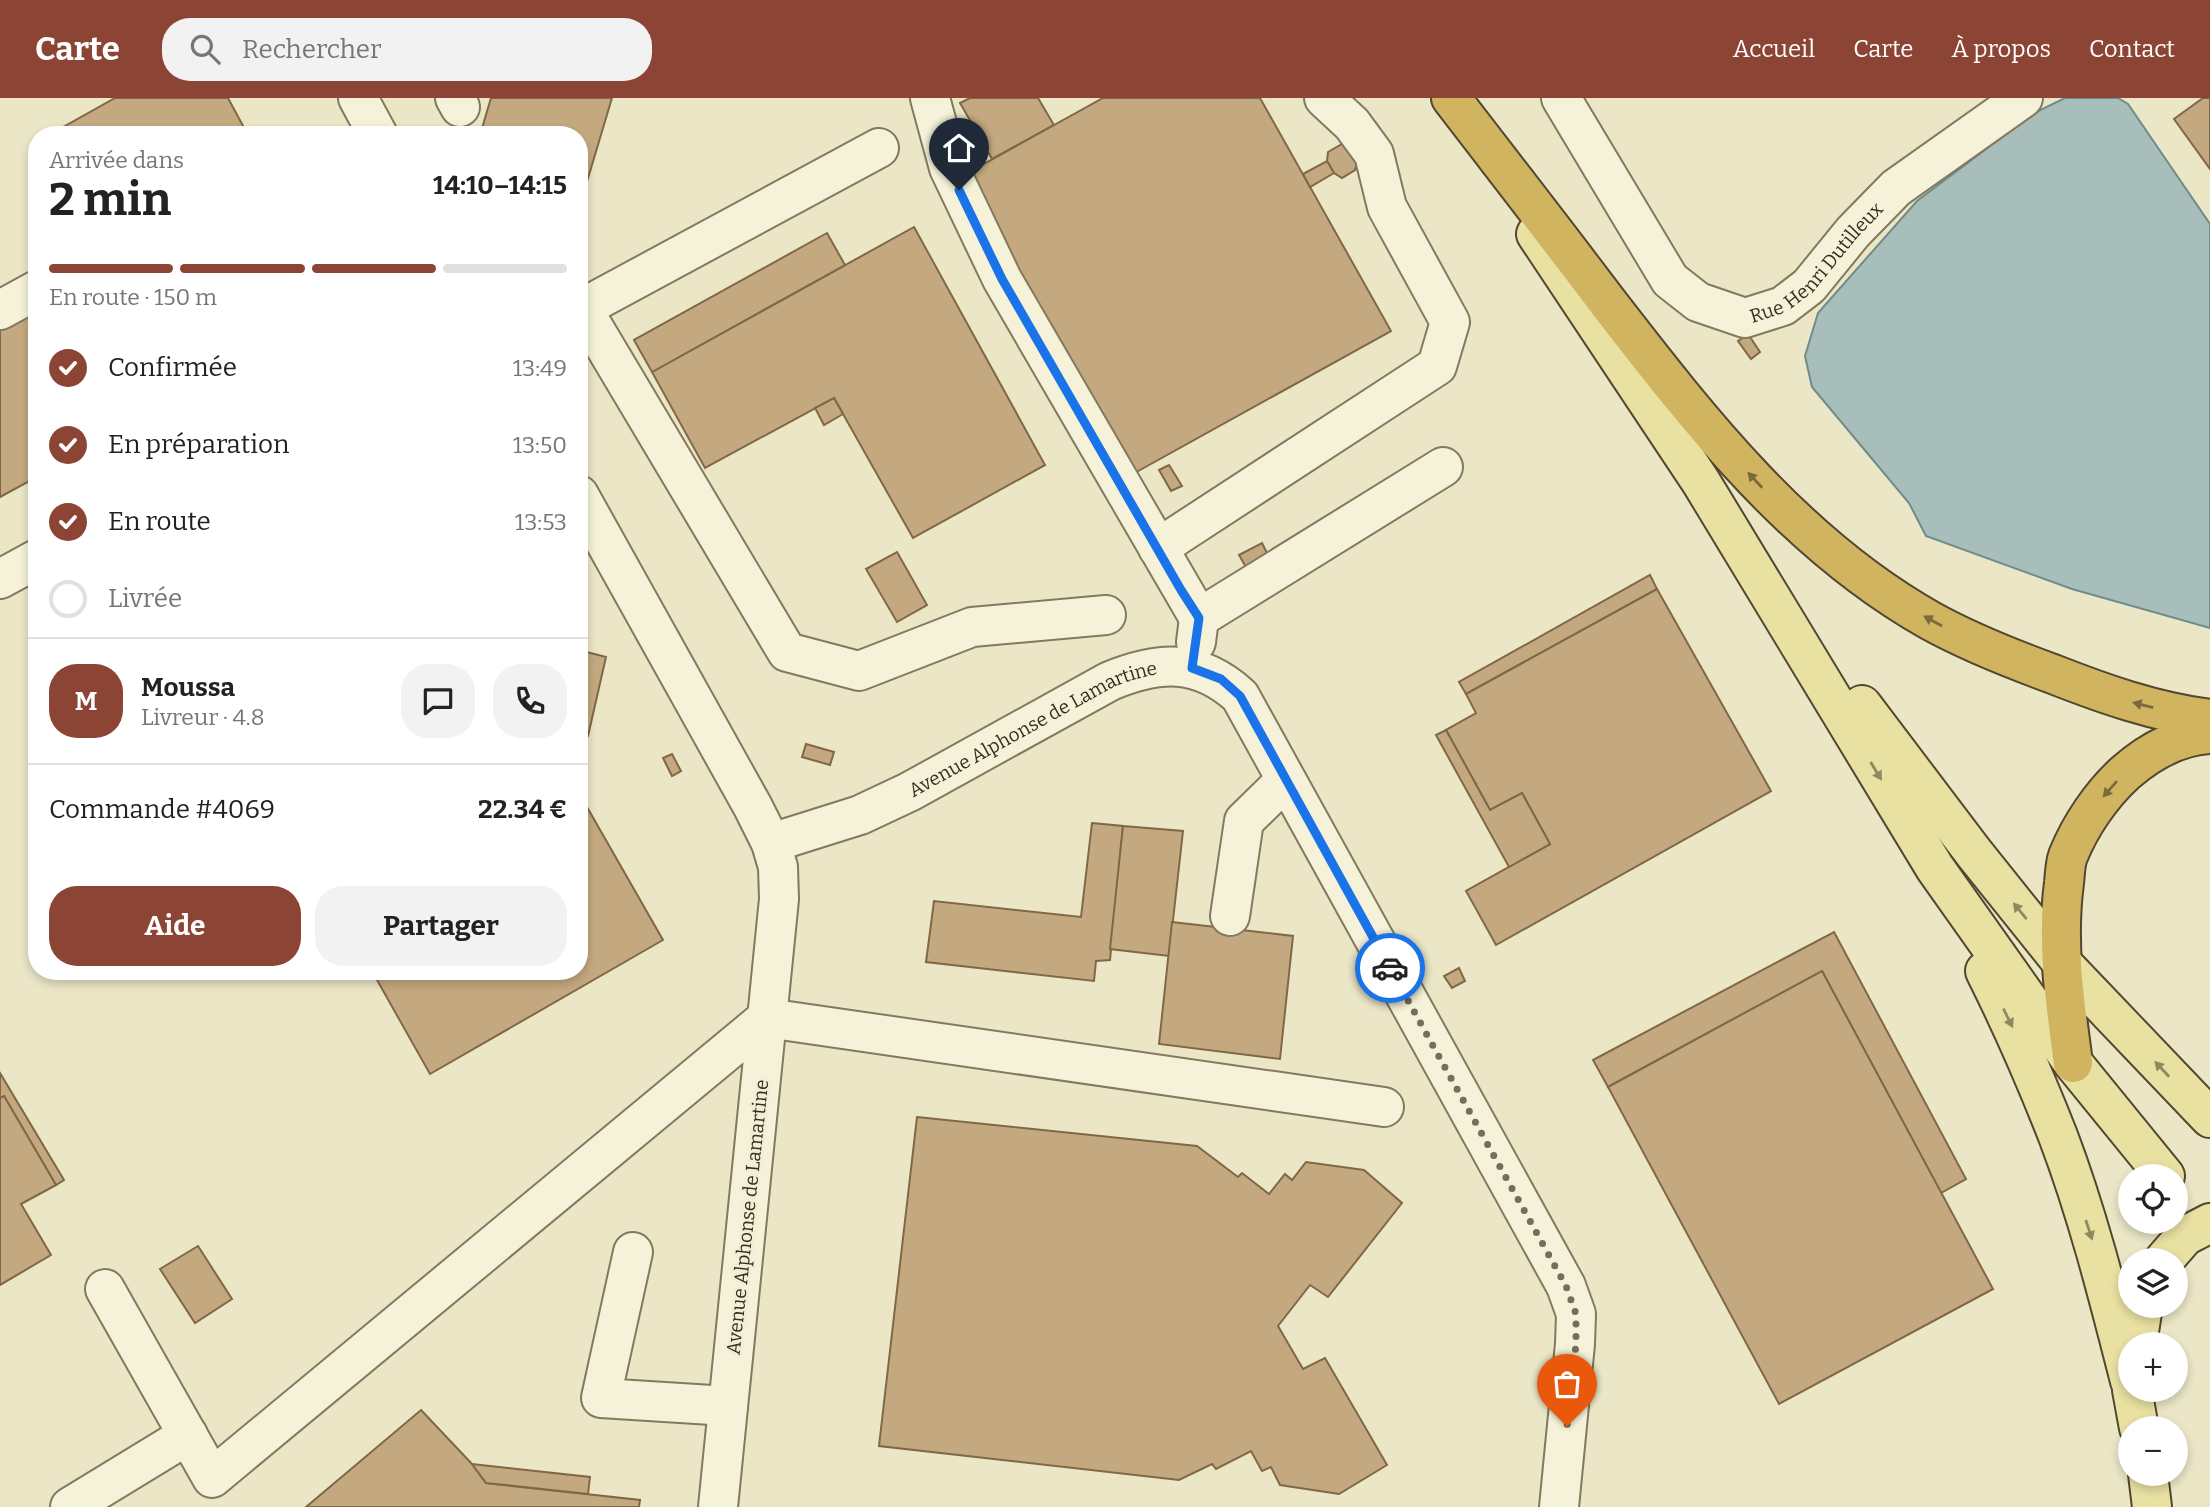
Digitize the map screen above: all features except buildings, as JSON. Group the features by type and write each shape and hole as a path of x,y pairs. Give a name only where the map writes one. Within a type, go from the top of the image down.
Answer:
{"highway":[{"path":"1451,98 1679,395 1779,505 1827,548 1879,587 1932,621 2024,664 2112,697 2185,716 2210,719"},
{"path":"2073,1063 2065,1003 2060,907 2067,859 2108,789 2138,761 2171,742 2210,734"}],"main road":[{"path":"1446,98 1701,482 1885,736 2063,964 2210,1118"},
{"path":"1701,482 1935,868 2073,1063 2155,1164"},
{"path":"1935,868 2016,1034 2059,1138 2105,1282 2118,1333"},
{"path":"2174,1248 2185,1236 2208,1226 2188,1204"},
{"path":"2149,1486 2152,1507"}],"street":[{"path":"358,98 374,126"},
{"path":"930,98 949,168 1002,279 1199,618 1192,668"},
{"path":"1158,548 1437,366 1450,322 1387,206 1374,154 1352,124 1324,98"},
{"name":"Rue Henri Dutilleux","path":"1560,98 1670,280 1698,302 1745,318 1783,306 1810,286 1853,232 1896,188 2022,98"},
{"path":"588,305 879,148"},
{"path":"0,310 28,295"},
{"path":"588,321 787,652 859,671 972,627 1106,615"},
{"path":"1199,618 1443,467"},
{"name":"Avenue Alphonse de Lamartine","path":"588,511 753,807 771,844 778,867 779,899 718,1507"},
{"path":"0,579 28,564"},
{"name":"Avenue Alphonse de Lamartine","path":"771,844 860,815 909,792 1110,681 1144,669 1163,667 1192,668 1221,679 1240,696 1566,1286 1576,1314 1576,1344 1559,1507"},
{"path":"1230,916 1244,821 1286,780"},
{"path":"105,1289 212,1478 767,1018 1384,1107"},
{"path":"633,1252 601,1398 728,1406"},
{"path":"70,1507 188,1435"}],"water":[{"path":"2065,98 2118,98 2128,104 2210,224 2210,628 2072,589 1926,536 1909,503 1812,387 1805,356 1818,313 1917,201 2034,113"}],"way so far":[{"path":"1390,968 1566,1286 1576,1314 1576,1344 1567,1426"}],"route":[{"path":"959,190 1002,279 1199,618 1192,668 1221,679 1240,696 1390,968"}]}
